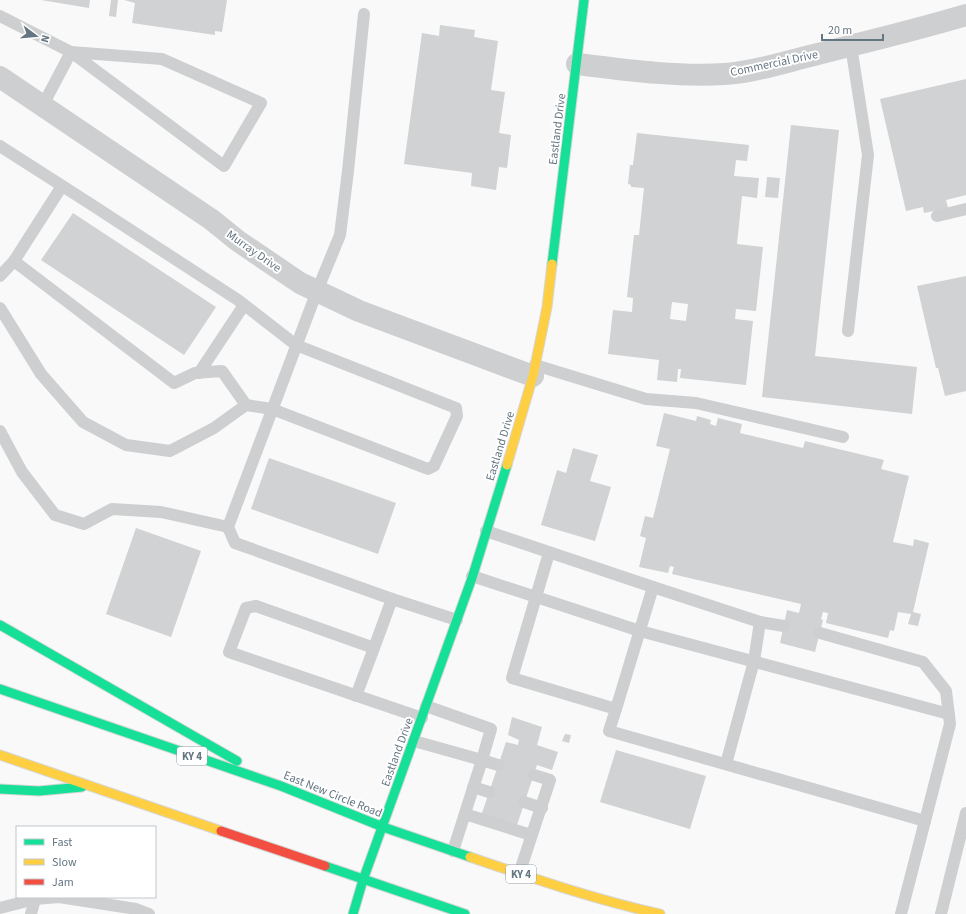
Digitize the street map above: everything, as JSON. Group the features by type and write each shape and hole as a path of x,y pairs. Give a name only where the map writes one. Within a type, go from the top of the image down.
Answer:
{"main road":[{"name":"Eastland Drive","path":"352,914 472,576 534,371 547,306 584,0"},
{"path":"0,625 281,786"},
{"name":"East New Circle Road","path":"0,689 281,786 383,827 519,874 637,909 660,914"},
{"path":"0,755 364,880 430,908 465,914"},
{"path":"0,788 39,791 89,786"}],"street":[{"name":"Commercial Drive","path":"577,64 664,73 695,75 727,74 760,68 851,46 966,15"},
{"name":"Murray Drive","path":"0,77 212,220 244,245 300,283 359,311 534,371"}],"lane":[{"path":"364,14 340,235 316,291 228,527 235,543 392,599 457,620"},
{"path":"0,16 71,52 224,166 262,104 162,59 71,52"},
{"path":"848,331 868,154 851,46"},
{"path":"43,105 71,52"},
{"path":"0,146 244,305 296,345 456,408 457,416 434,466 428,469 272,409 246,405 214,428 170,451 126,445 83,422 41,374 0,308"},
{"path":"0,276 14,261 62,186"},
{"path":"937,216 966,209"},
{"path":"14,261 174,383 195,373 222,371 246,405"},
{"path":"199,373 244,305"},
{"path":"534,371 646,399 696,403 843,437"},
{"path":"0,431 22,472 55,515 84,524 112,509 161,512 228,527"},
{"path":"486,531 760,622 784,626"},
{"path":"549,553 512,678 616,708"},
{"path":"472,576 640,631 949,714"},
{"path":"653,587 609,731 925,821"},
{"path":"356,696 392,599"},
{"path":"374,648 256,606 246,608 229,652 422,718"},
{"path":"726,764 754,661 760,622"},
{"path":"820,633 924,662 946,691 950,724 901,914"},
{"path":"426,706 491,729 453,851"},
{"path":"414,741 498,765"},
{"path":"519,874 550,780 534,775"},
{"path":"473,787 489,792"},
{"path":"524,802 542,808"},
{"path":"940,914 966,813"},
{"path":"465,814 531,835"},
{"path":"953,864 966,861"},
{"path":"0,908 35,899 47,898"},
{"path":"65,898 136,909 149,914"},
{"path":"31,914 35,899"}],"building":[{"path":"41,0 90,0 89,8"},
{"path":"111,0 118,0 116,17 109,16"},
{"path":"124,0 227,0 222,32 215,31 215,35 132,23 135,3"},
{"path":"440,25 475,30 474,37 498,41 491,90 505,92 499,133 511,135 507,168 499,167 496,190 471,186 472,173 404,164 422,33 439,36"},
{"path":"966,79 966,195 946,200 948,208 924,213 923,207 906,211 880,99"},
{"path":"791,125 839,130 815,356 917,367 912,414 762,397"},
{"path":"637,133 749,145 747,161 736,160 734,176 759,178 757,198 742,196 737,244 763,247 756,311 736,309 735,319 753,321 746,385 680,378 681,369 678,369 677,382 657,380 659,360 608,354 613,310 632,312 633,298 627,297 634,235 639,235 644,188 631,187 631,185 628,184 630,165 633,165","holes":["672,302 688,304 686,321 670,319"]},
{"path":"767,177 780,178 778,198 765,197"},
{"path":"73,213 216,307 184,355 41,260"},
{"path":"966,276 966,391 945,396 938,368 936,368 917,286"},
{"path":"664,413 696,421 697,416 711,420 710,424 716,426 718,418 742,424 740,433 803,448 805,441 884,460 881,469 909,476 893,542 913,546 914,539 929,543 913,612 921,614 918,626 908,624 911,614 898,612 894,631 890,630 888,638 826,623 828,613 823,612 821,619 823,620 815,652 780,643 787,610 799,613 801,604 672,574 674,567 670,566 668,573 639,567 646,538 640,536 645,516 653,518 670,449 656,446"},
{"path":"573,448 598,455 590,481 611,487 595,541 541,525 557,470 566,473"},
{"path":"269,458 396,503 378,554 251,509"},
{"path":"136,528 201,551 171,637 106,614"},
{"path":"512,717 542,727 537,745 558,752 552,770 537,765 516,828 481,816 506,742 518,745 519,740 508,735"},
{"path":"565,734 571,735 569,743 562,741"},
{"path":"616,750 706,776 690,829 600,802"}],"traffic: fast":[{"path":"552,264 584,0"},
{"path":"353,914 363,880 472,578 507,465"},
{"path":"0,625 237,761"},
{"path":"0,689 281,786 383,827 470,857"},
{"path":"0,789 39,791 82,787"},
{"path":"325,866 465,914"}],"traffic: slow":[{"path":"507,465 533,376 547,307 552,264"},
{"path":"0,755 221,831"},
{"path":"470,857 540,881 660,914"}],"traffic: jam":[{"path":"221,831 325,866"}]}
